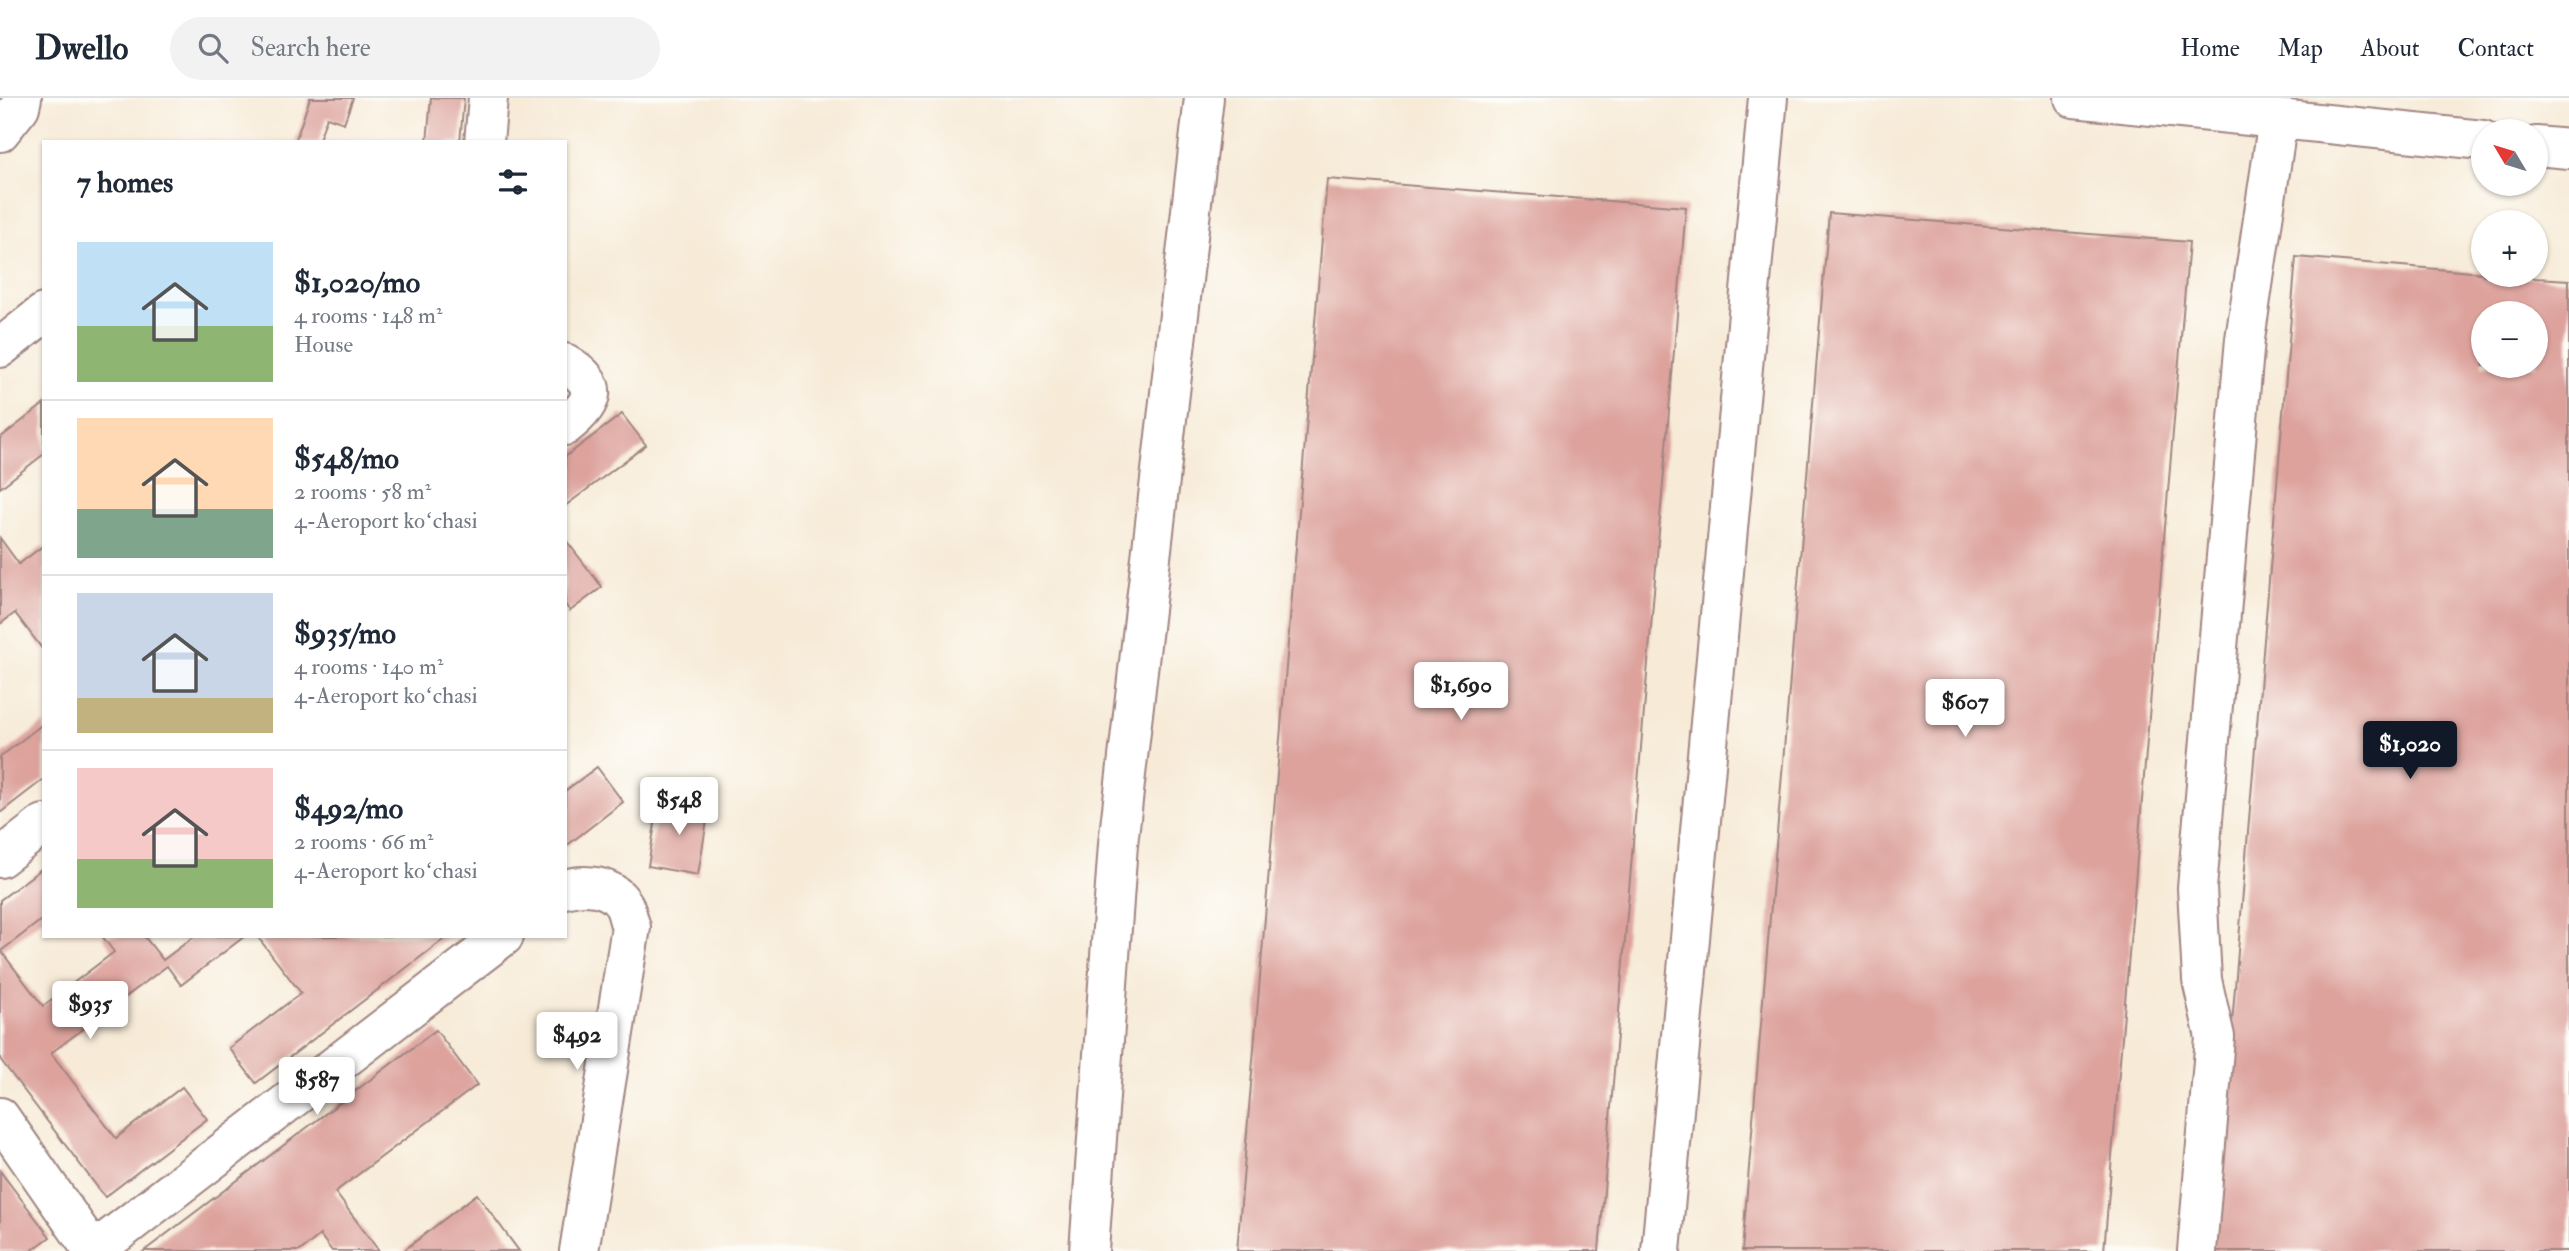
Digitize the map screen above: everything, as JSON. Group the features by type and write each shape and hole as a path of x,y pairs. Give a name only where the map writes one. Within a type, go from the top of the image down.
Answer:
{"street":[{"path":"0,132 20,107 22,98"},
{"path":"484,140 488,98"},
{"path":"1089,1251 1118,844 1204,98"},
{"path":"1661,1251 1768,98"},
{"path":"2074,98 2471,139"},
{"path":"2197,1251 2215,1037 2202,980 2197,888 2245,339 2278,119"},
{"path":"2548,147 2569,149"},
{"path":"0,348 42,315"},
{"path":"567,365 583,377 591,389 591,400 581,414 567,424"},
{"path":"0,858 42,826"},
{"path":"567,889 591,886 607,890 623,904 631,926 579,1251"},
{"path":"0,1117 93,1251 501,938"}],"building":[{"path":"310,98 353,98 344,123 327,117 319,140 296,140"},
{"path":"431,98 464,98 460,140 427,140"},
{"path":"1327,179 1686,207 1599,1251 1237,1251"},
{"path":"1829,213 2189,242 2104,1251 1742,1251"},
{"path":"2296,257 2471,272 2471,287 2548,287 2548,279 2569,280 2569,1251 2213,1251"},
{"path":"42,406 42,456 0,488 0,438"},
{"path":"622,414 646,445 567,504 567,455"},
{"path":"0,538 19,564 42,547 42,648 15,613 0,624"},
{"path":"567,542 602,587 570,611 567,607"},
{"path":"42,725 42,781 0,813 0,757"},
{"path":"597,767 623,802 567,845 567,790"},
{"path":"659,800 709,808 698,875 648,866"},
{"path":"42,868 42,920 1,951 43,1006 114,952 104,938 146,938 163,960 192,938 242,938 181,985 167,966 51,1053 116,1138 182,1087 207,1119 105,1197 0,1059 0,900"},
{"path":"259,938 445,938 256,1083 229,1048 301,993"},
{"path":"436,1030 477,1085 335,1192 379,1251 332,1251 320,1235 300,1251 144,1251"},
{"path":"0,1171 50,1237 31,1251 0,1251"},
{"path":"477,1194 519,1251 403,1251"}]}
